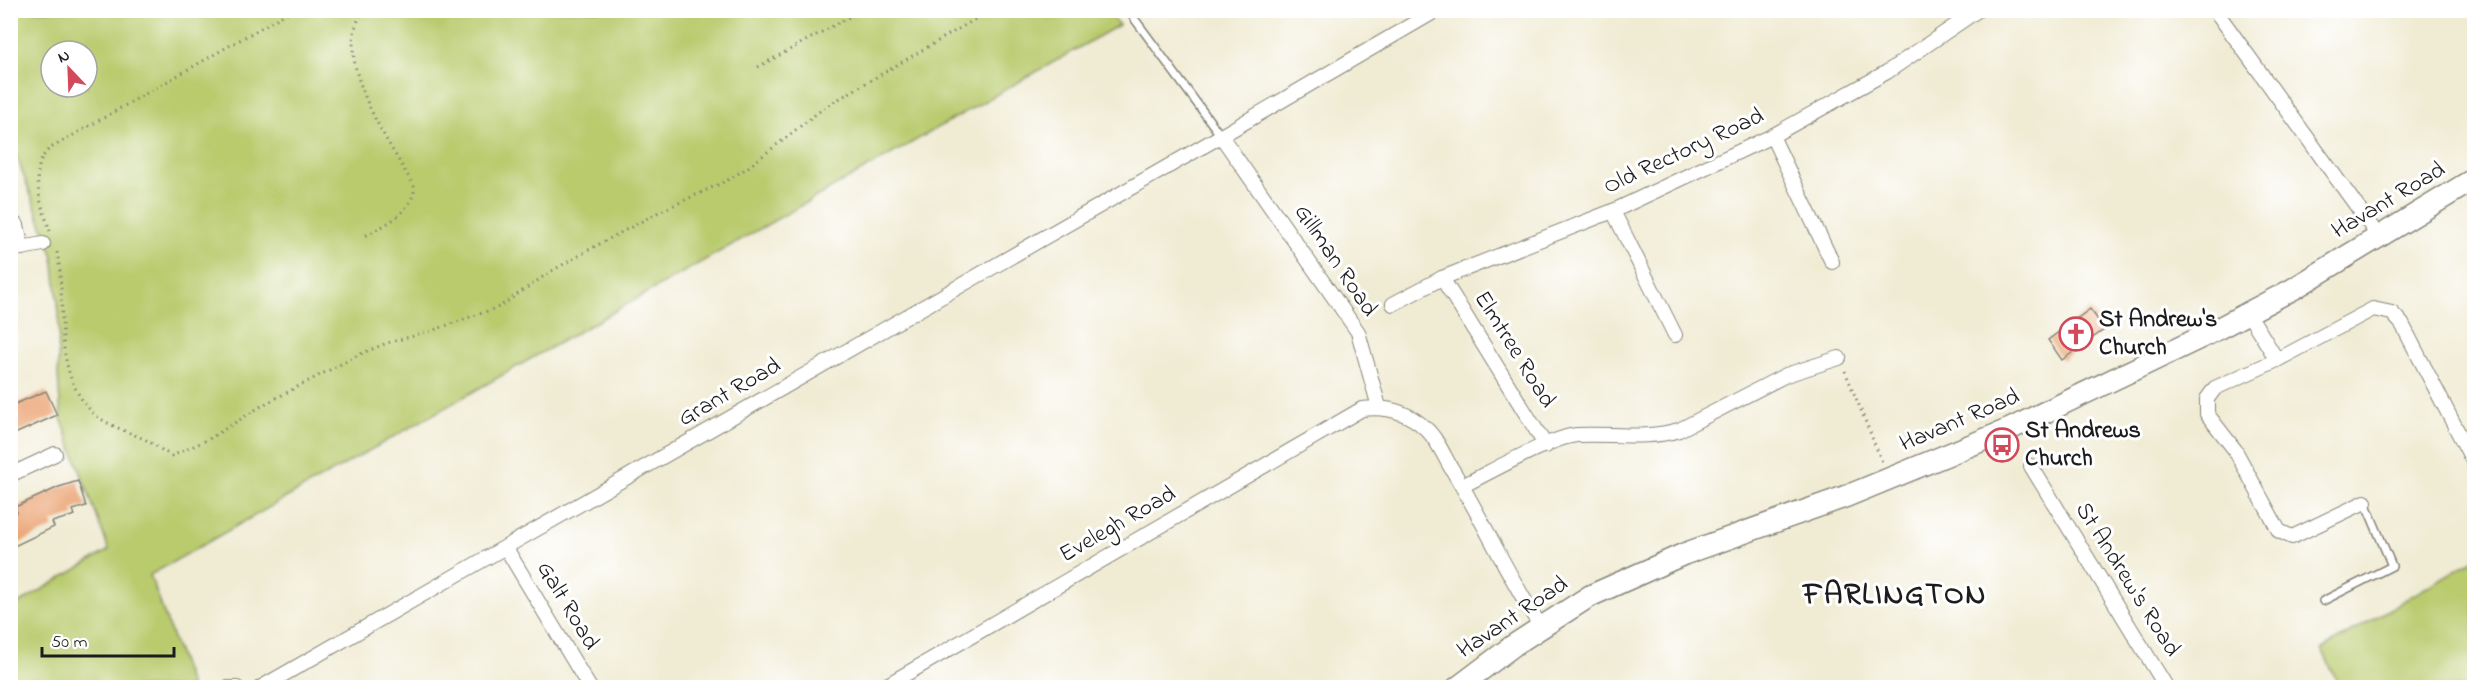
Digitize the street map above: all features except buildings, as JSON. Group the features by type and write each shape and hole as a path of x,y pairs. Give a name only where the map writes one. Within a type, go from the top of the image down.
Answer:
{"main road":[{"name":"Havant Road","path":"1457,687 1541,627 1590,596 1675,558 1847,496 2010,429 2293,289 2475,179"}],"street":[{"name":"Grant Road","path":"261,687 1437,10"},
{"name":"Old Rectory Road","path":"1393,304 1442,278 1613,211 1772,136 1887,72 1978,10"},
{"path":"2215,10 2379,237"},
{"name":"Gillman Road","path":"1221,136 1358,332 1379,407"},
{"path":"1772,136 1832,262"},
{"path":"1613,211 1675,335"},
{"path":"17,225 16,249 49,241"},
{"name":"Elmtree Road","path":"1442,278 1546,446"},
{"path":"2365,502 2292,537 2279,531 2235,450 2207,414 2207,399 2215,388 2277,360 2373,309 2392,314 2402,324 2475,463"},
{"path":"2248,313 2277,360"},
{"path":"1462,486 1546,446 1575,435 1660,436 1679,430 1786,375 1839,358"},
{"path":"1379,407 1412,417 1428,430 1462,486 1522,598 1541,627"},
{"name":"Evelegh Road","path":"882,687 1362,409 1379,407"},
{"path":"10,476 55,454"},
{"name":"St Andrew's Road","path":"2031,466 2167,687"},
{"name":"Galt Road","path":"506,548 590,687"},
{"path":"226,687 237,687"}],"lane":[{"name":"Gillman Road","path":"1128,10 1221,136"},
{"path":"2323,601 2392,566 2365,502"}],"path":[{"path":"292,10 49,149 42,156 38,187 61,293 66,364 77,389 92,412 113,426 146,440 172,456 209,439 263,405 358,355 387,343 446,326 499,307 550,272 592,248 747,168 825,107 991,10"},
{"path":"364,10 358,18 352,37 353,62 365,95 415,188 412,199 401,215 365,236"},
{"path":"758,67 862,10"},
{"path":"1839,358 1876,450"}],"green space":[{"path":"1106,10 1119,25 150,575 191,687 11,688 11,608 109,550 61,418 58,374 59,314 53,256 11,141 10,11"},
{"path":"2474,559 2474,687 2340,687 2322,649"}],"place":[{"name":"St Andrew's Church","path":"2076,334"},
{"name":"St Andrews Church","path":"2002,445"}],"district":[{"name":"FARLINGTON","path":"1895,596"}]}
